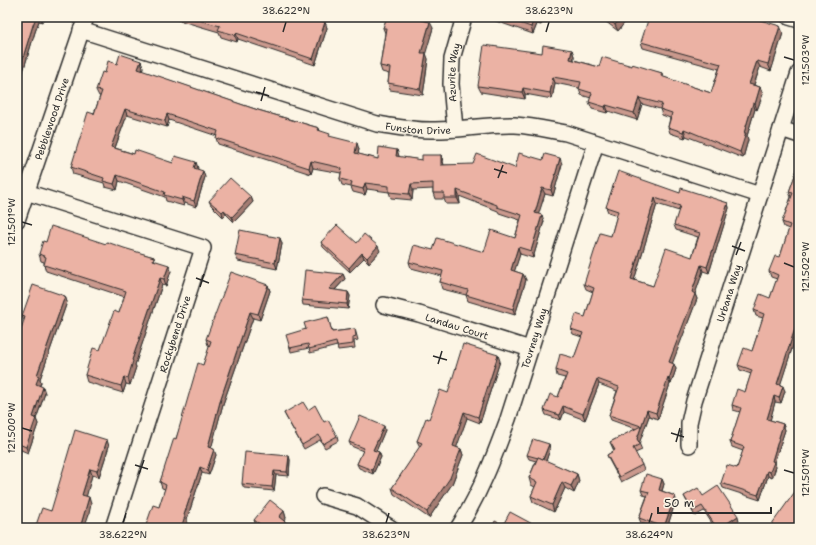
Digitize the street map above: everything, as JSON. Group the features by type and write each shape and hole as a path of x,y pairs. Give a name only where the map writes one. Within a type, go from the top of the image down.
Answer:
{"street":[{"name":"Azurite Way","path":"455,130 450,84 452,59 464,17"},
{"path":"789,17 799,20"},
{"name":"Funston Drive","path":"84,23 377,124 411,130 455,130 515,125 566,133 760,195"},
{"name":"Pebblewood Drive","path":"17,220 84,23"},
{"name":"Urbana Way","path":"689,445 689,423 694,401 799,73"},
{"path":"781,129 799,135"},
{"name":"Tourney Way","path":"458,528 480,489 494,457 596,143"},
{"name":"Rockybend Drive","path":"26,192 203,248 113,528"},
{"name":"Landau Court","path":"384,305 419,314 530,349"},
{"path":"323,496 357,506 391,528"}],"building":[{"path":"17,17 36,17 17,77"},
{"path":"188,17 312,17 325,22 313,59 236,33 235,35 218,30 220,26"},
{"path":"387,17 422,17 422,20 430,22 421,53 426,53 420,89 388,83 390,68 380,66 386,28 383,28"},
{"path":"502,17 534,17 531,27"},
{"path":"606,17 621,17 615,25"},
{"path":"649,17 683,17 702,22 703,17 725,17 739,21 740,17 750,17 780,26 768,64 757,61 749,84 760,87 755,104 753,103 740,152 684,129 683,132 668,127 672,113 660,109 662,104 639,98 634,113 589,102 592,93 579,89 581,82 553,77 550,93 523,88 522,92 478,86 484,45 542,53 543,45 572,50 570,59 599,67 602,57 632,66 632,64 662,73 661,76 711,93 721,64 641,42"},
{"path":"120,54 141,61 138,69 258,110 319,128 318,130 330,134 329,136 357,143 355,153 378,159 379,147 397,150 396,156 422,160 422,155 441,155 441,165 473,164 477,154 515,168 519,153 543,160 545,154 560,158 551,190 542,188 535,213 542,215 531,251 518,247 511,270 523,274 513,309 466,295 468,290 440,282 443,271 409,262 414,245 433,250 437,238 484,252 491,230 515,238 522,215 497,207 497,205 457,190 457,198 444,198 444,193 433,193 433,183 411,184 409,194 389,192 389,186 365,183 363,189 351,186 352,182 340,179 342,168 311,161 309,168 216,138 218,131 167,114 165,121 125,109 111,147 134,154 135,150 173,163 175,156 196,162 194,168 203,171 194,201 182,197 182,200 164,195 165,192 117,175 114,184 103,181 104,178 71,167 88,112 94,114 102,91 96,90 102,72 105,73 108,61 117,64"},
{"path":"799,164 799,316 777,384 783,386 779,398 774,396 767,419 783,424 772,461 774,462 770,472 767,471 758,495 721,483 727,465 737,468 744,447 730,442 741,408 732,405 737,389 745,392 752,370 738,365 744,348 752,351 764,314 754,310 760,294 770,298 778,275 769,271 775,256 780,257 790,225 782,222 793,193 789,192"},
{"path":"618,171 680,193 681,188 728,203 707,267 701,265 692,292 695,294 669,362 674,364 656,413 647,410 637,439 640,444 633,448 642,465 619,477 607,455 615,450 610,442 641,426 609,415 619,387 597,379 583,414 563,406 559,415 544,410 550,394 558,397 567,374 556,370 560,354 574,358 583,333 571,329 576,314 585,317 594,288 584,284 600,233 611,236 618,211 606,207","holes":["655,198 680,206 674,225 700,233 692,257 666,248 653,286 631,279"]},
{"path":"230,178 251,197 232,217 224,210 222,212 209,201"},
{"path":"337,225 357,243 364,234 378,246 367,258 362,253 349,268 321,242"},
{"path":"51,226 106,244 107,242 154,257 153,260 169,265 164,279 160,278 132,360 128,378 124,377 121,386 85,375 93,348 100,350 114,311 119,313 126,291 44,265 46,257 39,254 43,241 46,242"},
{"path":"240,230 280,238 275,263 235,255"},
{"path":"305,270 343,274 329,289 348,292 347,304 302,300"},
{"path":"231,272 268,285 258,314 250,312 221,398 208,447 214,449 207,470 200,467 184,515 182,525 189,527 145,528 153,505 159,507 166,485 160,482 174,438 176,439 198,363 203,365 211,341 206,339"},
{"path":"33,285 65,296 37,375 39,376 36,384 43,387 33,417 36,418 26,447 19,444 17,449 17,341 25,317 22,316"},
{"path":"328,317 332,332 355,329 356,336 353,337 353,344 337,346 336,342 309,349 308,344 290,348 286,335 306,329 304,323"},
{"path":"463,344 498,355 478,417 464,412 453,446 461,449 450,478 427,512 392,488 422,443 417,441 426,418 429,419 440,390 448,393"},
{"path":"303,402 308,410 315,405 324,422 328,420 337,436 323,444 319,435 302,445 284,413"},
{"path":"360,416 384,426 373,450 379,452 372,470 357,464 364,448 349,442"},
{"path":"75,430 107,440 97,471 90,469 82,495 89,497 80,528 35,528 42,508 51,511"},
{"path":"533,439 549,444 543,459 527,455"},
{"path":"245,452 289,456 287,472 274,471 272,487 242,484"},
{"path":"538,457 577,474 571,486 562,482 552,505 531,496 537,482 529,478"},
{"path":"646,474 662,479 659,490 675,496 664,527 639,518 649,492 641,490"},
{"path":"718,486 738,516 720,528 717,528 702,506 693,511 684,496 698,488 703,496"},
{"path":"799,486 799,528 769,528"},
{"path":"270,500 284,511 279,517 293,528 263,528 264,527 254,520"},
{"path":"510,512 538,527 492,528 495,521 503,525"},
{"path":"307,524 312,528 304,528"}]}
